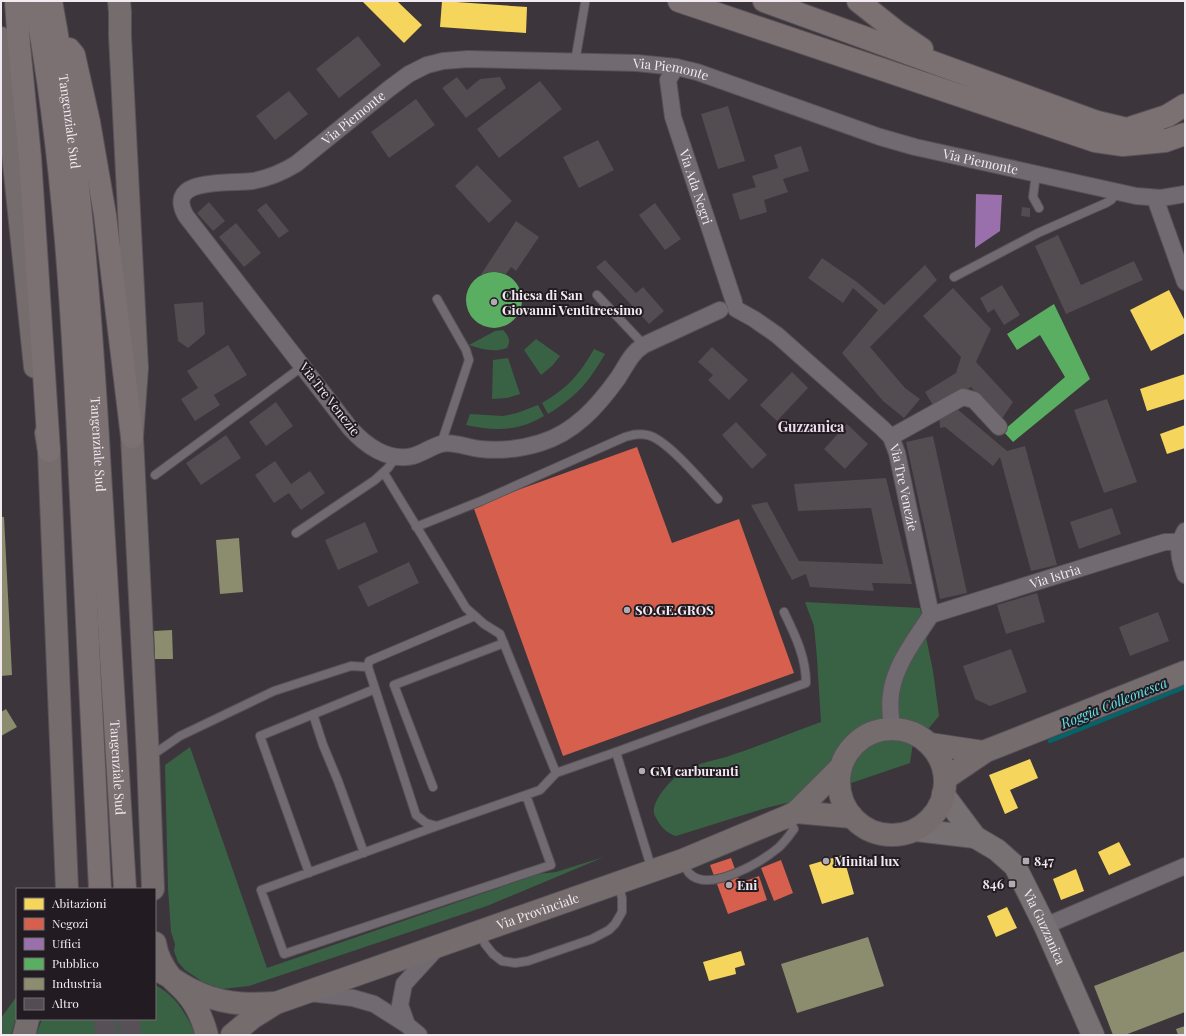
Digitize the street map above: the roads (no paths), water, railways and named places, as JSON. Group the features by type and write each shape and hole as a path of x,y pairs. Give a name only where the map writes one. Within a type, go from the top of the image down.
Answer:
{"highway":[{"path":"16,1 30,157 49,451"},
{"name":"Tangenziale Sud","path":"36,1 55,123 69,271 100,888"},
{"name":"Tangenziale Sud","path":"51,1 57,34 80,203 92,351 125,888"},
{"path":"679,1 1095,140 1123,145 1165,141 1183,131"},
{"path":"764,1 1089,119 1126,129 1144,132 1156,132 1172,129 1183,131"},
{"path":"858,1 903,37 959,71"},
{"path":"57,34 74,55 89,122 105,215 132,438"},
{"path":"1126,129 1160,119 1185,105"}],"main road":[{"path":"118,1 120,12 120,36 138,368 132,438 153,888"},
{"path":"1,38 32,355 49,451 67,888"},
{"path":"916,830 927,821 939,804 944,786 983,752 1185,672"},
{"name":"Via Provinciale","path":"916,830 904,834 879,833 864,826 852,817 842,799 838,781 841,767 850,748 863,736 880,729 892,728 915,734 930,744 942,763 944,786"},
{"name":"Via Provinciale","path":"930,744 983,752"},
{"name":"Via Provinciale","path":"276,1003 683,860 791,814 841,767"},
{"name":"Via Provinciale","path":"791,814 852,817"},
{"path":"156,946 164,974 186,992 195,1004 207,1035"},
{"path":"164,974 189,989 220,1001 246,1004 276,1003"},
{"path":"232,1035 252,1018 276,1003"}],"street":[{"name":"Via Piemonte","path":"182,198 190,189 200,184 254,181 272,176 288,169 302,160 409,74 427,65 460,59 637,63 676,67 714,77 891,140 1136,196 1155,198 1185,194"},
{"name":"Via Ada Negri","path":"676,67 668,80 670,107 725,276 729,306"},
{"name":"Via Tre Venezie","path":"182,198 181,207 186,216 350,428 371,448 396,456 413,456 441,444 501,450 546,441 574,426 593,409 608,392 634,353 644,345 729,306 762,324 784,341 882,428 890,438 897,453 931,615"},
{"path":"1155,198 1185,282"},
{"path":"890,438 963,397 974,400 999,427"},
{"path":"1182,537 1179,555 1185,575"},
{"name":"Via Istria","path":"931,615 1182,537"},
{"path":"892,728 890,711 891,693 895,676 909,648 931,615"},
{"name":"Via Guzzanica","path":"944,786 975,837"},
{"name":"Via Guzzanica","path":"916,830 975,837 997,850 1015,866 1045,926 1093,1035"},
{"path":"1045,926 1185,866"},
{"path":"413,1030 400,1005 404,984 440,946"},
{"path":"307,992 354,998 374,1004 413,1030"}],"lane":[{"path":"575,62 585,3"},
{"path":"1036,174 1033,197 1039,208"},
{"path":"954,277 1038,233 1106,203 1118,192"},
{"path":"598,295 644,345"},
{"path":"437,299 466,350 469,360 441,444"},
{"path":"155,475 303,366"},
{"path":"416,527 488,498 625,438 640,434 648,435 663,443 718,499"},
{"path":"296,533 384,473 396,456"},
{"path":"384,473 466,608 484,624 500,634 556,773"},
{"path":"526,795 551,865 284,954 261,890 364,852 540,790 556,773 806,682 806,671 801,650 784,612"},
{"path":"437,826 426,822 416,815 368,667 369,661 475,616"},
{"path":"433,787 394,685 504,643"},
{"path":"148,758 180,736 274,692 351,666 368,667"},
{"path":"309,873 260,736 375,689"},
{"path":"313,714 322,745 338,781 364,852"},
{"path":"616,752 652,871"},
{"path":"683,860 690,875 699,879 714,880 747,868 774,851 785,842 794,829 791,814"},
{"path":"481,931 485,944 492,954 502,961 515,963 528,961 592,939 609,930 615,924 622,912 622,898 618,883"}],"waterway":[{"name":"Roggia Colleonesca","path":"1050,741 1185,687"}],"tunnel":[{"path":"105,1020 106,1035"},
{"path":"129,1020 130,1035"}],"place":[{"name":"Chiesa di San Giovanni Ventitreesimo","path":"494,302"},
{"name":"SO.GE.GROS","path":"627,610"},
{"name":"GM carburanti","path":"642,771"},
{"name":"Minital lux","path":"826,861"},
{"name":"847","path":"1026,861"},
{"name":"846","path":"1012,884"},
{"name":"Eni","path":"729,885"}],"district":[{"name":"Guzzanica","path":"811,427"}]}
